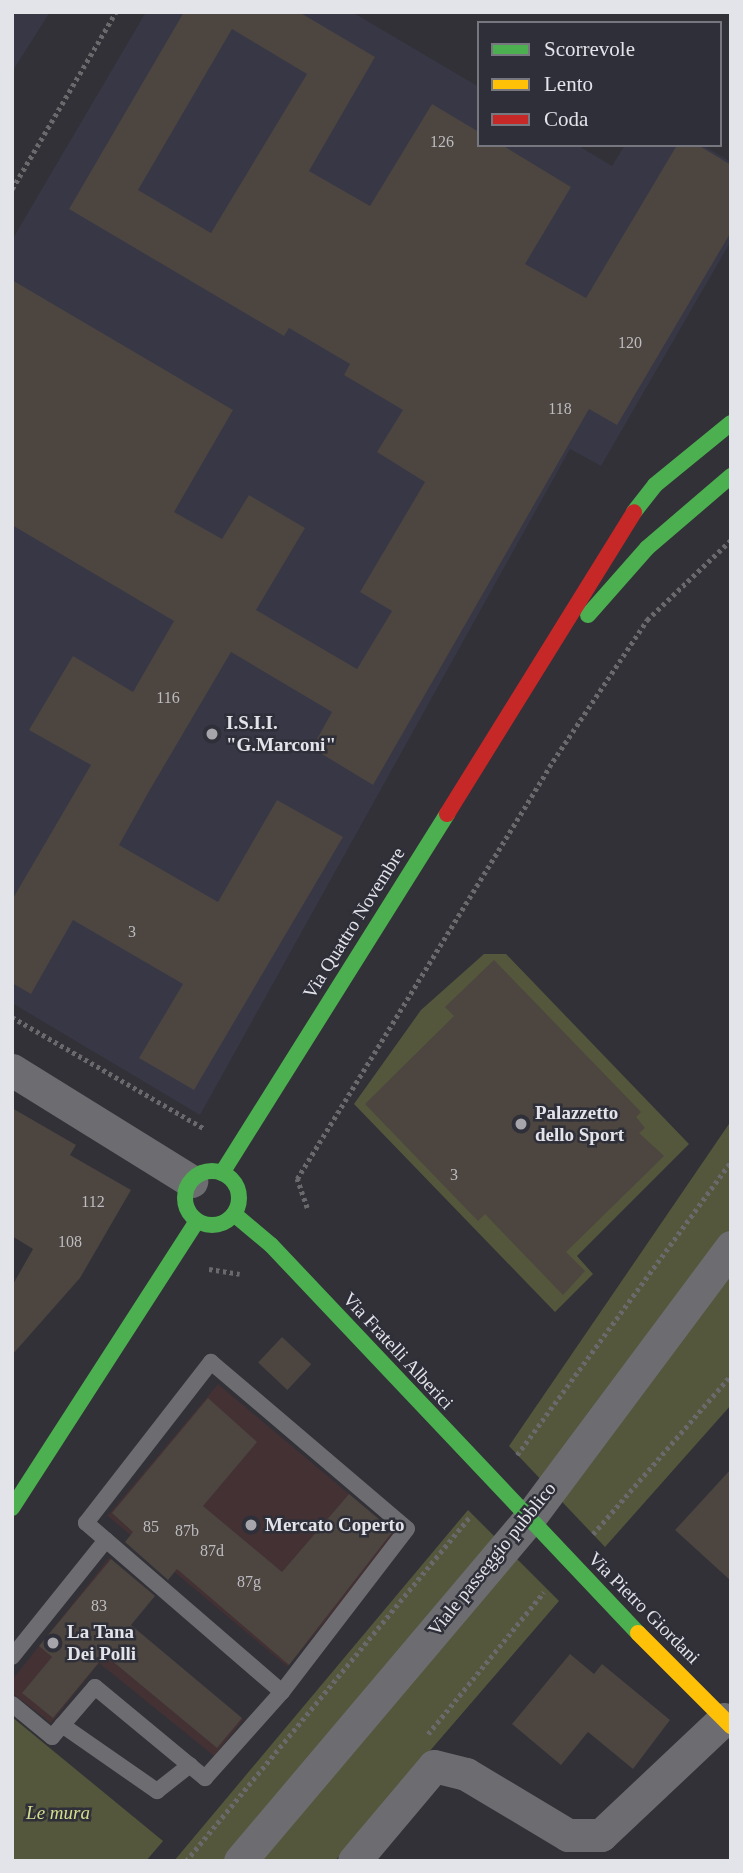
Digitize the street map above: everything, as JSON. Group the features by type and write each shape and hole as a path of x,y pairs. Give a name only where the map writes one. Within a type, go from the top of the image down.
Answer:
{"main road":[{"name":"Via Quattro Novembre","path":"222,1173 522,695 575,596 632,512 678,464 731,424"},
{"path":"714,488 731,465"},
{"name":"Via Quattro Novembre","path":"522,695 619,577 714,488 731,476"},
{"path":"205,1172 222,1173 238,1191 234,1214 221,1224 197,1220 185,1198 191,1181 205,1172"},
{"name":"Via Fratelli Alberici","path":"234,1214 271,1245 527,1521"},
{"path":"12,1508 197,1220"},
{"name":"Via Pietro Giordani","path":"527,1521 727,1722"}],"street":[{"path":"12,1070 191,1181"},
{"name":"Viale passeggio pubblico","path":"240,1861 527,1521 731,1247"},
{"path":"354,1861 434,1766 466,1774 568,1835 601,1835 727,1722"}],"lane":[{"path":"12,1704 52,1737 95,1687 205,1778 282,1692 407,1529 211,1362 86,1523 282,1692"},
{"path":"14,1652 106,1540"},
{"path":"62,1725 157,1791 190,1765"}],"path":[{"path":"12,189 116,12"},
{"path":"307,1208 297,1180 549,767 647,620 731,540"},
{"path":"12,1017 210,1132"},
{"path":"186,1861 495,1487 731,1162"},
{"path":"422,1741 569,1562 731,1375"}],"shaded area":[{"path":"12,12 50,12 12,72"},
{"name":"I.S.I.I. \"G.Marconi\"","path":"146,12 352,12 477,86 477,147 580,147 612,166 624,147 705,147 731,162 731,241 601,466 570,449 200,1115 12,1003 12,240"},
{"name":"Mercato Coperto","path":"218,1384 398,1535 287,1667 107,1516"},
{"path":"109,1558 153,1594 127,1627 243,1720 214,1756 99,1663 51,1723 12,1693 12,1680"}],"green space":[{"name":"Palazzetto dello Sport","path":"484,954 506,954 689,1144 577,1256 593,1274 555,1312 354,1104 421,1010"},
{"path":"731,1121 731,1405 605,1547 509,1446"},
{"path":"468,1510 559,1601 335,1861 174,1861"},
{"name":"Le mura","path":"12,1717 163,1841 146,1861 12,1861"}],"building":[{"path":"184,12 299,12 375,57 309,171 370,206 432,104 477,131 477,147 505,147 571,187 525,264 586,298 676,147 701,147 731,165 731,232 617,425 589,409 373,785 312,748 332,712 231,652 148,793 119,845 218,902 277,800 343,837 194,1090 139,1058 183,984 73,920 31,994 12,983 12,900 91,765 29,730 73,656 133,692 174,621 12,525 12,280 233,410 174,512 222,539 249,495 305,528 256,610 357,669 392,611 360,592 425,482 377,452 403,410 344,375 350,364 289,328 284,336 69,209","holes":["232,29 307,74 211,233 138,190"]},
{"name":"Palazzetto dello Sport","path":"494,960 641,1112 636,1117 645,1128 639,1133 664,1156 566,1252 585,1271 563,1295 485,1214 478,1221 365,1104 454,1016 445,1007"},
{"path":"12,1108 76,1145 70,1155 131,1190 80,1278 12,1355 12,1286 33,1249 12,1236"},
{"path":"282,1337 311,1364 287,1390 258,1363"},
{"name":"Mercato Coperto","path":"208,1398 257,1442 203,1506 282,1572 349,1494 393,1531 289,1665 177,1569 168,1580 125,1542 133,1532 112,1513"},
{"path":"731,1469 731,1581 675,1530"},
{"path":"111,1559 155,1596 131,1625 242,1718 217,1748 105,1655 53,1718 22,1693 52,1657 39,1646"},
{"path":"570,1654 594,1674 602,1664 670,1720 633,1769 588,1732 561,1765 512,1724"}],"traffic: fast":[{"path":"634,512 655,485 731,423"},
{"path":"588,615 647,548 731,476"},
{"path":"222,1173 447,814"},
{"path":"212,1171 231,1179 239,1198 231,1217 212,1225 193,1217 185,1198 193,1179 212,1171"},
{"path":"234,1214 271,1245 638,1633"},
{"path":"12,1508 197,1221"}],"traffic: slow":[{"path":"638,1633 731,1726"}],"traffic: jam":[{"path":"447,814 634,512"}],"place":[{"name":"I.S.I.I. \"G.Marconi\"","path":"212,734"},
{"name":"Palazzetto dello Sport","path":"521,1124"},
{"name":"Mercato Coperto","path":"251,1525"},
{"name":"La Tana Dei Polli","path":"53,1643"}]}
